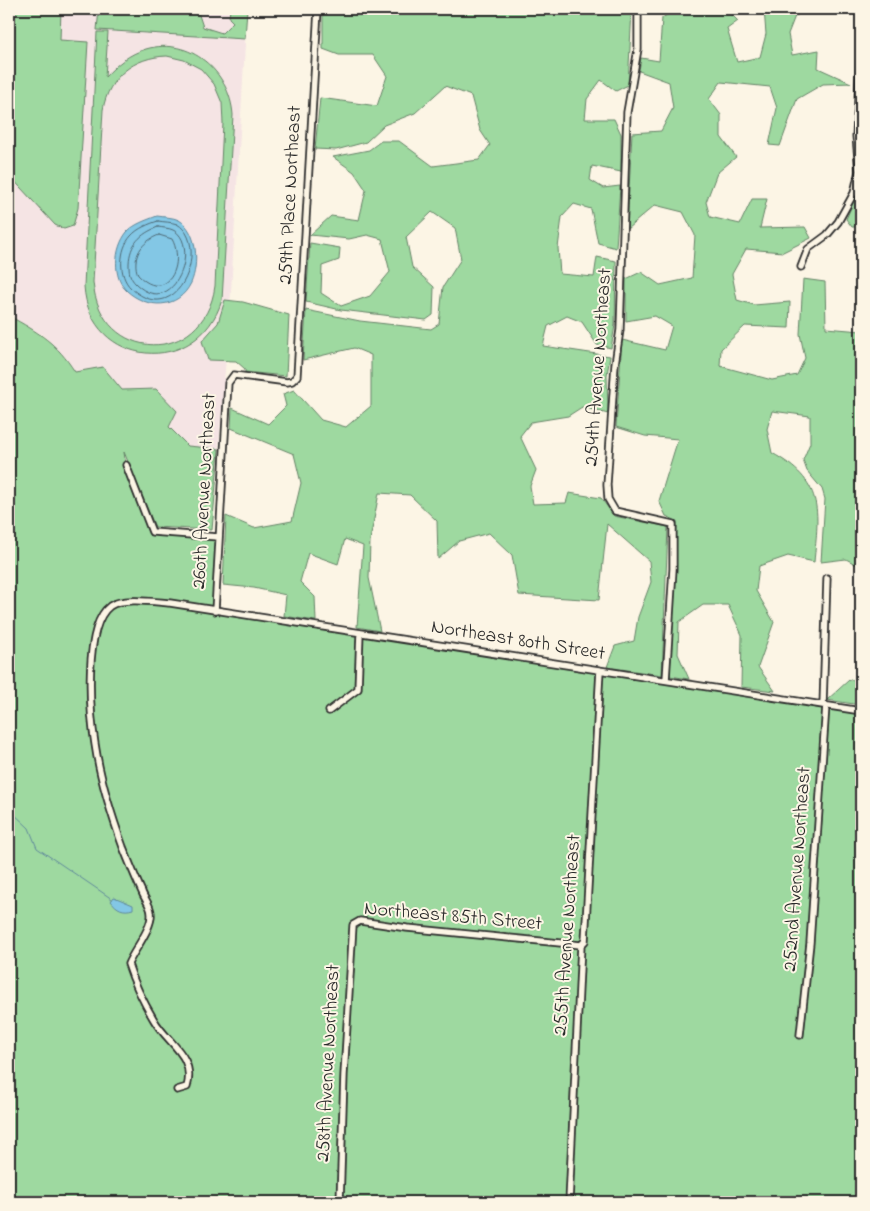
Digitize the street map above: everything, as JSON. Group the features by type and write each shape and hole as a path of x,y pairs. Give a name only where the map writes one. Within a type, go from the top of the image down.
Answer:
{"street":[{"name":"259th Place Northeast","path":"234,375 286,382 292,381 297,376 318,9"},
{"name":"254th Avenue Northeast","path":"638,9 638,49 627,112 620,330 615,364 607,485 608,499 615,511 673,524 673,569 666,680"},
{"path":"801,268 808,249 827,235 838,222 854,193 859,170 856,136 861,49"},
{"name":"260th Avenue Northeast","path":"215,611 228,383 234,375"},
{"path":"126,466 152,532 218,537"},
{"name":"252nd Avenue Northeast","path":"800,1035 810,943 825,705 828,578"},
{"name":"Northeast 80th Street","path":"177,1090 187,1087 190,1076 184,1058 155,1022 128,964 136,946 149,928 151,912 123,846 104,789 94,743 90,660 93,635 101,616 112,605 130,601 170,603 861,711"},
{"path":"329,711 358,689 360,633"},
{"name":"255th Avenue Northeast","path":"569,1202 580,945 585,941 589,886 600,670"},
{"name":"Northeast 85th Street","path":"353,925 360,921 407,928 580,945"},
{"name":"258th Avenue Northeast","path":"340,1202 348,990 353,925"}],"shaded area":[{"path":"9,9 247,9 230,309 212,530 155,527 124,449 66,358 43,335 9,316"}],"green space":[{"path":"9,9 61,9 60,40 88,42 78,208 73,226 64,229 55,225 9,175"},
{"path":"99,9 197,9 203,27 222,33 233,22 229,18 230,9 247,9 245,39 97,30"},
{"path":"323,9 632,9 628,85 616,91 601,80 587,99 585,119 614,119 621,134 621,172 592,166 590,180 603,188 620,186 616,248 598,243 591,209 574,204 562,217 558,248 560,274 594,277 597,257 616,261 615,325 611,348 597,345 582,322 567,316 548,326 543,346 610,356 607,375 608,414 582,407 568,416 531,422 520,436 536,470 530,486 533,504 566,503 569,493 601,498 614,516 668,527 662,675 607,667 615,646 634,641 638,617 651,582 649,561 607,524 599,600 519,595 512,555 489,533 459,541 438,559 437,521 410,495 379,493 370,540 369,578 380,631 357,627 363,546 345,539 338,564 308,553 300,582 315,597 316,621 284,616 286,595 254,588 223,585 226,516 254,528 292,521 301,483 294,454 231,428 232,408 268,424 286,406 283,394 294,390 321,420 346,427 371,406 371,355 354,348 303,360 306,310 360,321 431,329 439,324 443,287 461,259 455,228 432,212 406,237 412,267 434,287 433,315 426,320 341,310 306,302 310,243 340,248 339,260 322,266 321,293 341,306 370,296 390,272 382,239 367,235 349,239 310,235 331,216 359,220 366,190 354,172 333,157 369,150 381,141 399,141 433,166 479,160 490,145 480,130 471,96 445,86 415,113 384,125 366,142 336,150 315,149 320,98 377,106 387,76 373,55 339,55 323,49"},
{"path":"677,9 726,9 738,21 727,29 737,62 760,57 766,34 764,9 810,9 795,16 788,34 792,55 819,50 818,68 851,83 823,84 797,99 780,146 769,145 777,108 770,87 721,82 709,99 721,115 721,137 736,157 717,173 706,202 710,217 740,224 752,199 767,199 760,228 805,227 811,238 783,252 746,249 732,274 737,300 754,305 790,302 789,328 745,326 721,349 720,366 772,380 797,375 805,358 800,334 803,279 825,282 826,328 861,331 861,567 846,559 821,562 825,499 822,489 807,471 803,460 810,443 810,416 772,411 767,429 772,453 789,464 801,475 809,486 817,512 814,562 788,556 759,566 756,591 774,622 758,667 775,691 741,687 742,635 728,605 703,605 679,622 678,654 689,679 670,676 677,521 666,516 659,501 678,439 645,436 616,427 622,340 665,350 672,326 655,316 626,321 626,279 641,272 660,285 692,278 695,235 683,212 655,205 627,229 632,133 661,131 673,108 669,82 639,71 641,58 659,61 662,18"},
{"path":"97,32 108,32 105,77 124,60 146,49 162,46 178,48 192,53 205,61 216,72 230,99 233,115 222,300 209,325 191,342 169,351 146,353 124,347 104,334 90,313 84,286","holes":["167,56 184,60 201,69 214,84 222,103 223,123 215,286 207,312 192,331 173,342 152,345 132,340 113,328 100,309 93,282 103,110 110,88 125,71 134,65 155,57"]},
{"path":"861,185 861,227 852,227 846,219"},
{"path":"225,300 243,302 289,315 286,376 245,372 245,369 236,361 208,360 202,341 218,323"},
{"path":"9,316 46,339 61,353 75,372 103,367 122,390 156,389 177,411 169,427 188,446 219,449 212,530 155,527 124,452 126,466 152,532 218,537 215,611 861,711 861,1202 9,1202"},
{"path":"849,680 861,680 861,705 827,700"}],"water":[{"path":"157,216 177,219 185,225 193,240 196,258 194,276 185,292 178,298 162,304 144,301 127,291 119,279 116,263 119,246 127,232 137,224"},
{"path":"114,897 133,905 133,909 123,910 118,908 111,901"}],"waterway":[{"path":"9,812 12,812 29,828 37,848 112,899"}]}
